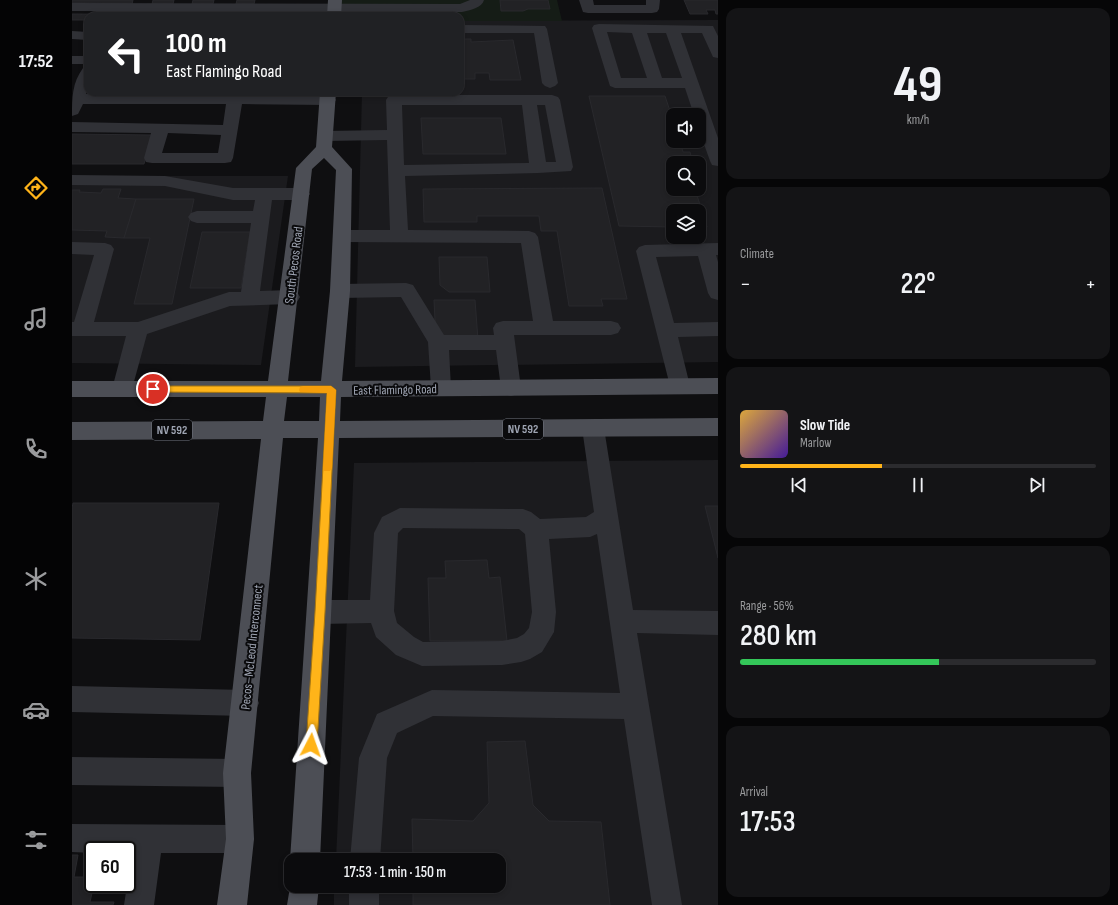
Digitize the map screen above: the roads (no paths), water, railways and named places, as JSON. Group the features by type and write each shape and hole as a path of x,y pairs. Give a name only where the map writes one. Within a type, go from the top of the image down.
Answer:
{"main road":[{"path":"305,853 320,612 331,390 340,291 342,236 344,168 325,142 328,96"},
{"name":"South Pecos Road","path":"277,390 290,297 304,168 325,142"},
{"name":"East Flamingo Road","path":"72,389 331,390 718,386"},
{"name":"Pecos–McLeod Interconnect","path":"232,905 240,839 237,773 246,703 277,390"},
{"name":"NV 592","path":"72,431 718,427"},
{"path":"302,905 303,893"}],"lane":[{"path":"72,7 278,4 334,8 393,4 462,8 477,2 477,0"},
{"path":"586,0 588,9 652,9 653,0"},
{"path":"690,83 615,83 599,28 708,29 718,54"},
{"path":"638,28 656,83"},
{"path":"464,29 540,29 550,83"},
{"path":"672,29 718,159"},
{"path":"72,35 84,36"},
{"path":"72,60 84,67"},
{"path":"84,79 74,105 236,96 328,96"},
{"path":"161,128 152,158 225,158 236,96"},
{"path":"396,171 565,167 552,100 394,100 396,171 399,236"},
{"path":"529,100 538,168"},
{"path":"72,127 230,130"},
{"path":"325,142 395,134"},
{"path":"72,180 164,181 232,194 301,194"},
{"path":"250,298 264,194"},
{"path":"197,217 261,217"},
{"path":"342,236 529,237 544,328"},
{"path":"72,248 105,249 77,329 138,329 229,299 290,297"},
{"path":"680,386 645,251 711,250 718,293"},
{"path":"340,291 406,290 438,342 441,388"},
{"path":"511,388 503,328 611,328"},
{"path":"122,389 138,329"},
{"path":"666,330 718,329"},
{"path":"438,342 504,343"},
{"path":"593,428 667,905"},
{"path":"536,529 544,612 541,632 533,643 521,650 502,653 422,654 405,646 385,629 382,611 386,533 390,524 400,518 523,519 536,529 590,527 606,517"},
{"path":"320,612 382,611"},
{"path":"622,621 718,623"},
{"path":"72,699 246,703"},
{"path":"366,853 373,758 386,724 432,702 635,706"},
{"path":"72,771 237,773"},
{"path":"72,838 240,839"},
{"path":"139,905 149,839"},
{"path":"364,893 364,905"}]}
